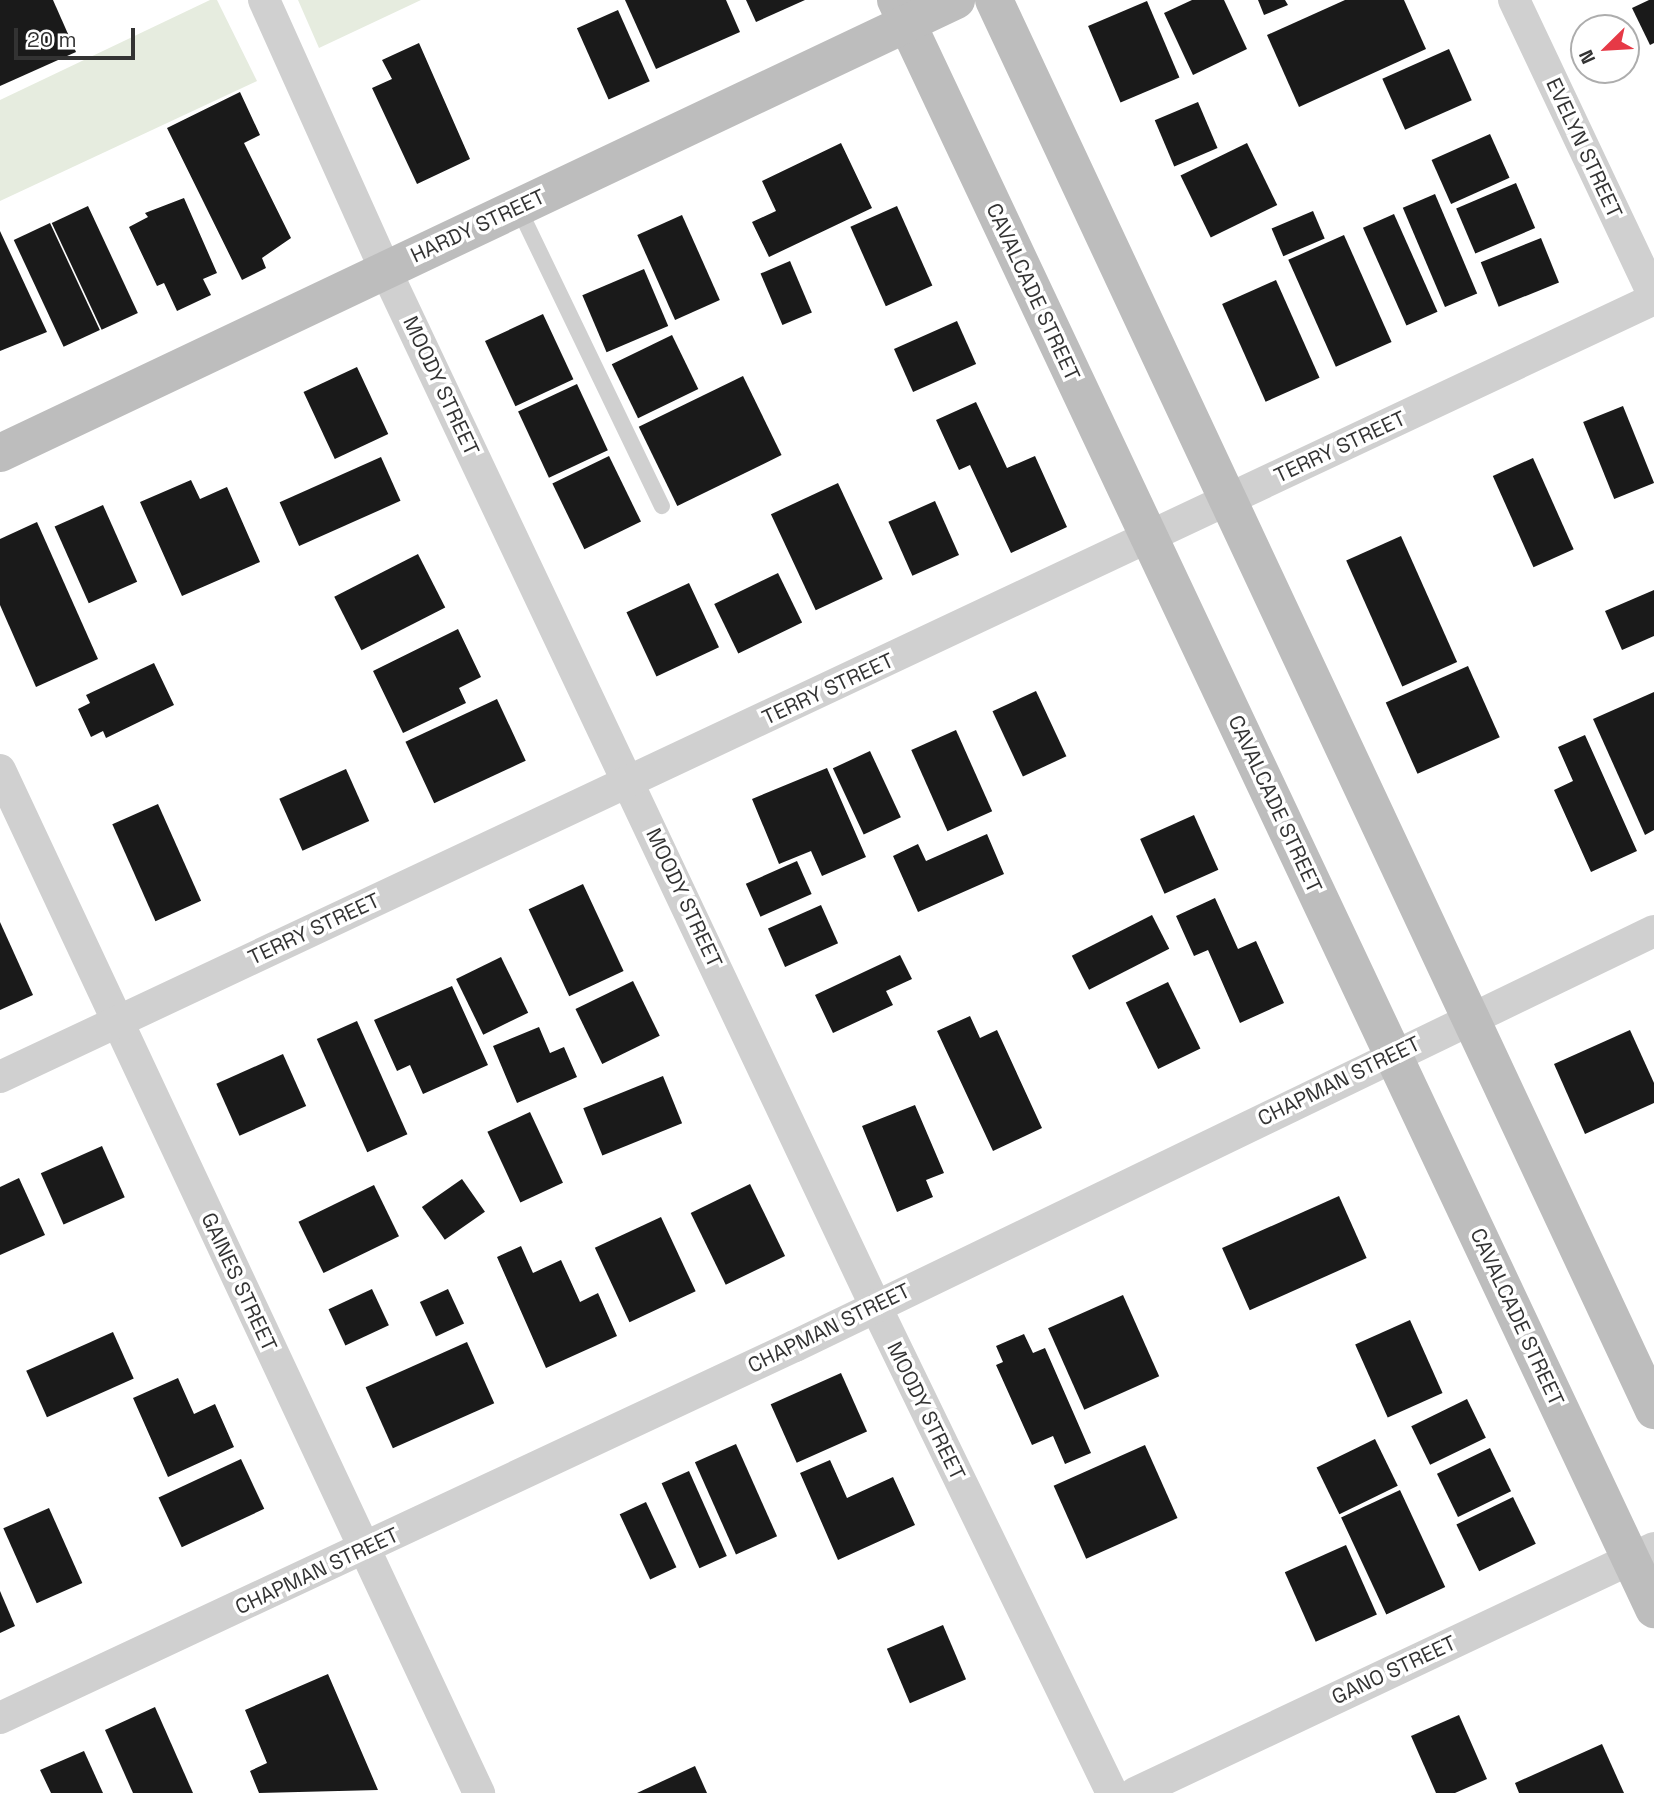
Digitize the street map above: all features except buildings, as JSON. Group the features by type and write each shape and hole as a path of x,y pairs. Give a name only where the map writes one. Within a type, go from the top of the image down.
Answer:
{"main road":[{"name":"HARDY STREET","path":"0,453 518,207 901,12 956,0"},
{"path":"994,0 1654,1410"},
{"name":"CAVALCADE STREET","path":"901,12 1393,1055 1642,1553 1654,1609"}],"street":[{"name":"MOODY STREET","path":"264,0 386,269 875,1305 1112,1793"},
{"name":"EVELYN STREET","path":"1514,0 1654,298"},
{"name":"TERRY STREET","path":"0,1077 1654,298"},
{"name":"GAINES STREET","path":"0,770 479,1793"},
{"name":"CHAPMAN STREET","path":"0,1718 365,1549 1654,931"},
{"name":"GANO STREET","path":"1135,1793 1642,1553"}],"lane":[{"path":"518,207 662,506"}],"shaded area":[{"path":"210,0 217,0 257,81 0,201 0,100"},
{"path":"298,0 421,0 319,48"}]}
